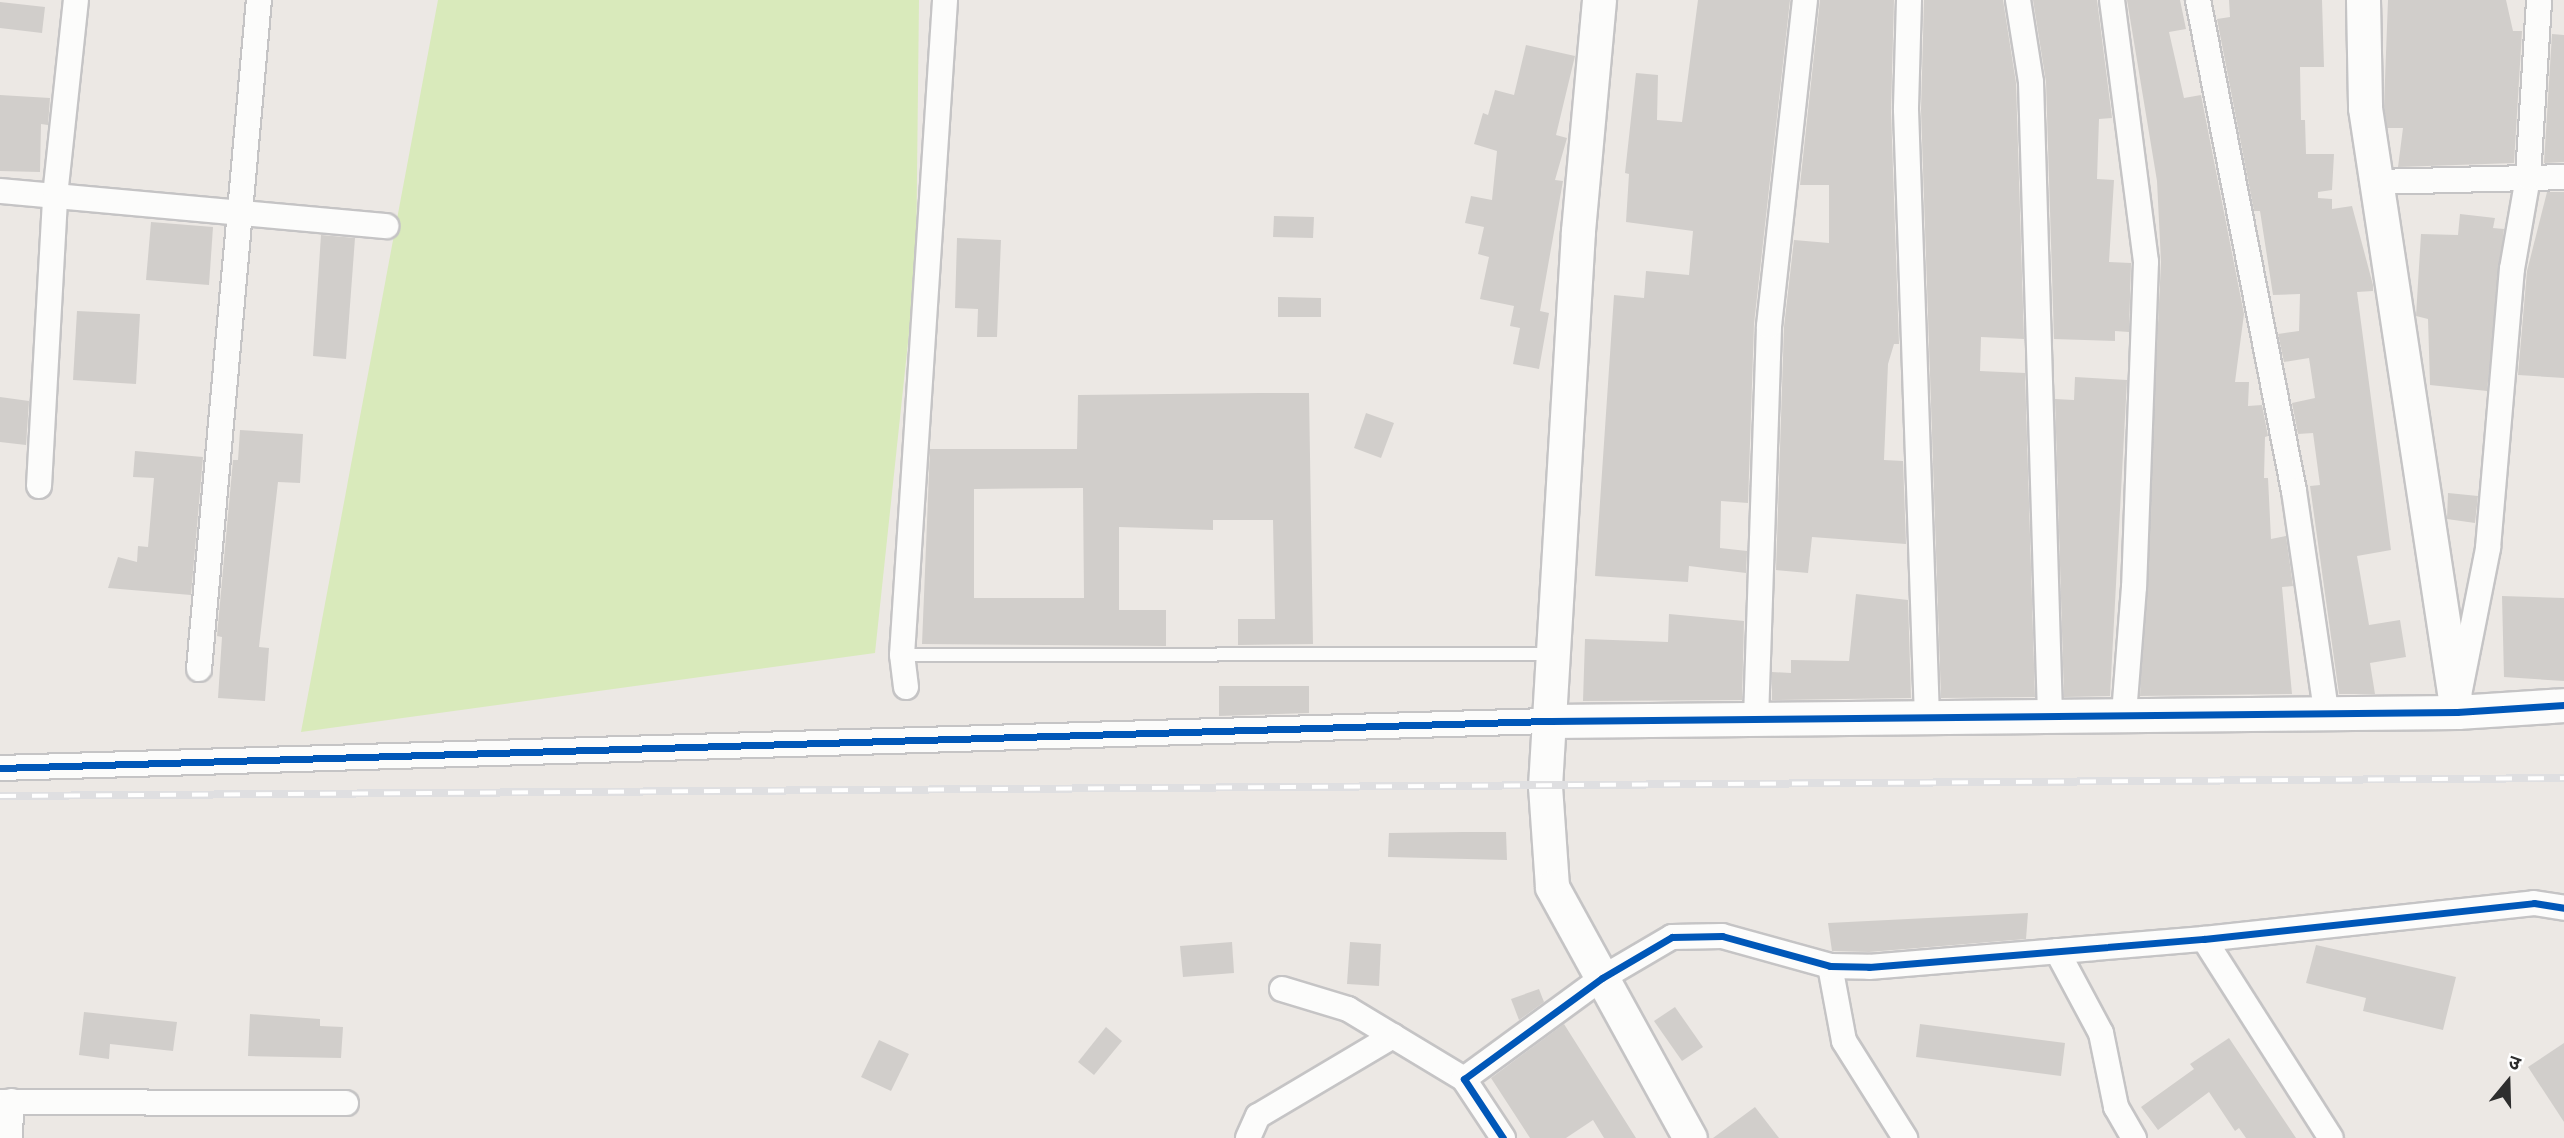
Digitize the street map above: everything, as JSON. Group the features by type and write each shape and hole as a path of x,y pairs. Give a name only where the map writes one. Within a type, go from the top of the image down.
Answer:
{"street":[{"path":"38,486 55,196 76,0"},
{"path":"199,669 237,212 259,0"},
{"path":"906,687 902,654 945,0"},
{"path":"1599,0 1578,231 1545,786 1552,887 1690,1138"},
{"path":"1756,719 1769,326 1805,0"},
{"path":"1909,0 1906,110 1927,716"},
{"path":"2018,0 2031,82 2050,715"},
{"path":"2112,0 2146,262 2134,587 2124,714"},
{"path":"2198,0 2294,491 2326,711"},
{"path":"2363,0 2365,107 2457,712"},
{"path":"2457,712 2488,548 2507,308 2528,177 2539,0"},
{"path":"2376,182 2564,177"},
{"path":"0,191 386,226"},
{"path":"0,768 1550,721 2326,711 2457,712 2564,705"},
{"path":"1464,1079 1602,978 1672,937 1722,936 1830,966 1869,967 2204,939 2534,904 2564,908"},
{"path":"2204,939 2331,1138"},
{"path":"2057,951 2101,1033 2116,1107 2134,1138"},
{"path":"1830,966 1844,1041 1905,1138"},
{"path":"1282,989 1348,1009 1464,1079 1503,1138"},
{"path":"1248,1138 1258,1116 1392,1036"},
{"path":"10,1138 5,1102 346,1103"}],"lane":[{"path":"902,654 1555,653"}],"green space":[{"path":"438,0 919,0 916,267 875,653 301,732"}],"building":[{"path":"1698,0 1790,0 1754,324 1748,503 1721,501 1720,548 1747,551 1746,573 1689,566 1688,582 1595,576 1614,295 1644,298 1646,271 1689,275 1693,231 1626,222 1629,174 1625,173 1636,73 1658,75 1657,120 1682,122"},
{"path":"1820,0 1894,0 1891,111 1899,344 1894,344 1888,364 1884,460 1903,461 1906,544 1812,537 1808,573 1776,570 1784,327 1794,240 1829,243 1829,185 1800,185"},
{"path":"1924,0 2003,0 2016,83 2024,339 1981,337 1980,371 2025,373 2035,697 1941,698 1921,110"},
{"path":"2033,0 2097,0 2112,118 2099,119 2097,179 2114,180 2109,262 2131,263 2129,332 2115,331 2115,341 2054,339 2046,82"},
{"path":"2127,0 2180,0 2186,29 2169,32 2184,98 2201,95 2244,314 2235,382 2249,382 2248,406 2262,405 2268,436 2265,437 2264,478 2268,478 2271,539 2286,536 2293,586 2282,587 2292,694 2140,696 2161,262 2157,181"},
{"path":"2229,0 2322,0 2324,67 2300,67 2301,120 2305,120 2306,154 2334,154 2332,190 2318,192 2318,198 2332,199 2332,209 2352,206 2373,285 2373,291 2357,292 2391,550 2357,556 2369,625 2400,620 2406,657 2370,663 2375,694 2339,694 2310,486 2320,485 2313,433 2298,434 2292,403 2315,398 2309,358 2284,362 2278,334 2299,331 2300,294 2273,295 2260,211 2254,211 2217,19 2230,17"},
{"path":"2388,0 2506,0 2513,31 2522,31 2514,163 2398,167 2403,128 2387,128 2384,106"},
{"path":"0,2 45,7 42,33 0,28"},
{"path":"2552,34 2564,35 2564,162 2544,163"},
{"path":"1526,45 1575,56 1556,135 1567,138 1555,180 1563,181 1540,311 1549,313 1539,369 1513,364 1520,328 1510,326 1514,306 1480,299 1489,257 1478,254 1484,227 1465,223 1471,196 1492,200 1497,151 1474,144 1483,113 1488,115 1495,90 1514,95"},
{"path":"0,95 50,98 48,125 41,124 40,172 0,171"},
{"path":"2547,192 2564,192 2564,378 2518,375 2527,271"},
{"path":"2460,214 2495,218 2493,228 2504,229 2487,391 2430,385 2428,319 2416,316 2421,234 2458,235"},
{"path":"1274,216 1314,217 1313,238 1273,237"},
{"path":"151,222 213,227 209,285 146,280"},
{"path":"321,235 355,238 346,359 313,356"},
{"path":"957,238 1001,240 997,337 977,337 978,309 955,308"},
{"path":"1278,297 1321,298 1321,317 1278,317"},
{"path":"77,311 140,314 136,384 73,380"},
{"path":"2075,377 2127,380 2110,696 2064,697 2055,399 2074,400"},
{"path":"1309,393 1313,644 1238,645 1238,619 1275,619 1273,520 1213,520 1213,530 1119,527 1119,610 1166,610 1166,646 922,644 930,449 1077,449 1078,395","holes":["1083,488 1084,598 974,598 974,489"]},
{"path":"0,397 29,401 26,445 0,442"},
{"path":"1366,413 1394,423 1381,458 1354,448"},
{"path":"240,430 303,434 300,483 278,482 259,647 269,648 265,701 218,698 222,637 217,636 233,460 238,460"},
{"path":"135,451 203,457 191,595 108,588 118,557 137,562 138,546 148,547 154,478 133,477"},
{"path":"2448,493 2478,496 2475,523 2447,519"},
{"path":"1856,594 1908,600 1911,698 1772,700 1772,672 1791,673 1791,660 1849,661"},
{"path":"2502,596 2564,598 2564,681 2504,677"},
{"path":"1669,614 1744,621 1742,700 1583,701 1585,639 1668,642"},
{"path":"1219,686 1309,686 1309,713 1219,716"},
{"path":"1506,832 1507,860 1388,857 1389,833"},
{"path":"2028,913 2026,939 1869,952 1832,951 1828,923"},
{"path":"1232,942 1234,973 1183,977 1180,946"},
{"path":"1350,942 1381,944 1379,986 1347,984"},
{"path":"2316,945 2456,977 2443,1030 2363,1011 2366,998 2306,983"},
{"path":"1539,989 1544,1002 1519,1020 1511,999"},
{"path":"1675,1007 1703,1047 1682,1061 1654,1021"},
{"path":"84,1012 177,1022 173,1051 110,1044 109,1059 79,1055"},
{"path":"250,1014 320,1019 320,1026 343,1027 341,1058 248,1056"},
{"path":"1564,1024 1636,1138 1604,1138 1593,1120 1566,1138 1530,1138 1491,1078"},
{"path":"1920,1024 2065,1043 2061,1076 1916,1057"},
{"path":"1106,1027 1122,1041 1094,1075 1078,1062"},
{"path":"2229,1038 2296,1138 2246,1138 2239,1128 2235,1131 2209,1092 2158,1130 2141,1107 2194,1069 2190,1064"},
{"path":"879,1040 909,1054 891,1091 861,1077"},
{"path":"2564,1043 2564,1122 2528,1067"},
{"path":"1755,1107 1779,1138 1713,1138"}],"railway":[{"path":"0,796 2564,778"}],"cycle path":[{"path":"0,768 1551,721 2457,712 2564,705"},
{"path":"1503,1138 1464,1079 1602,978 1672,937 1722,936 1830,966 1869,967 2204,939 2534,903 2564,908"}]}
